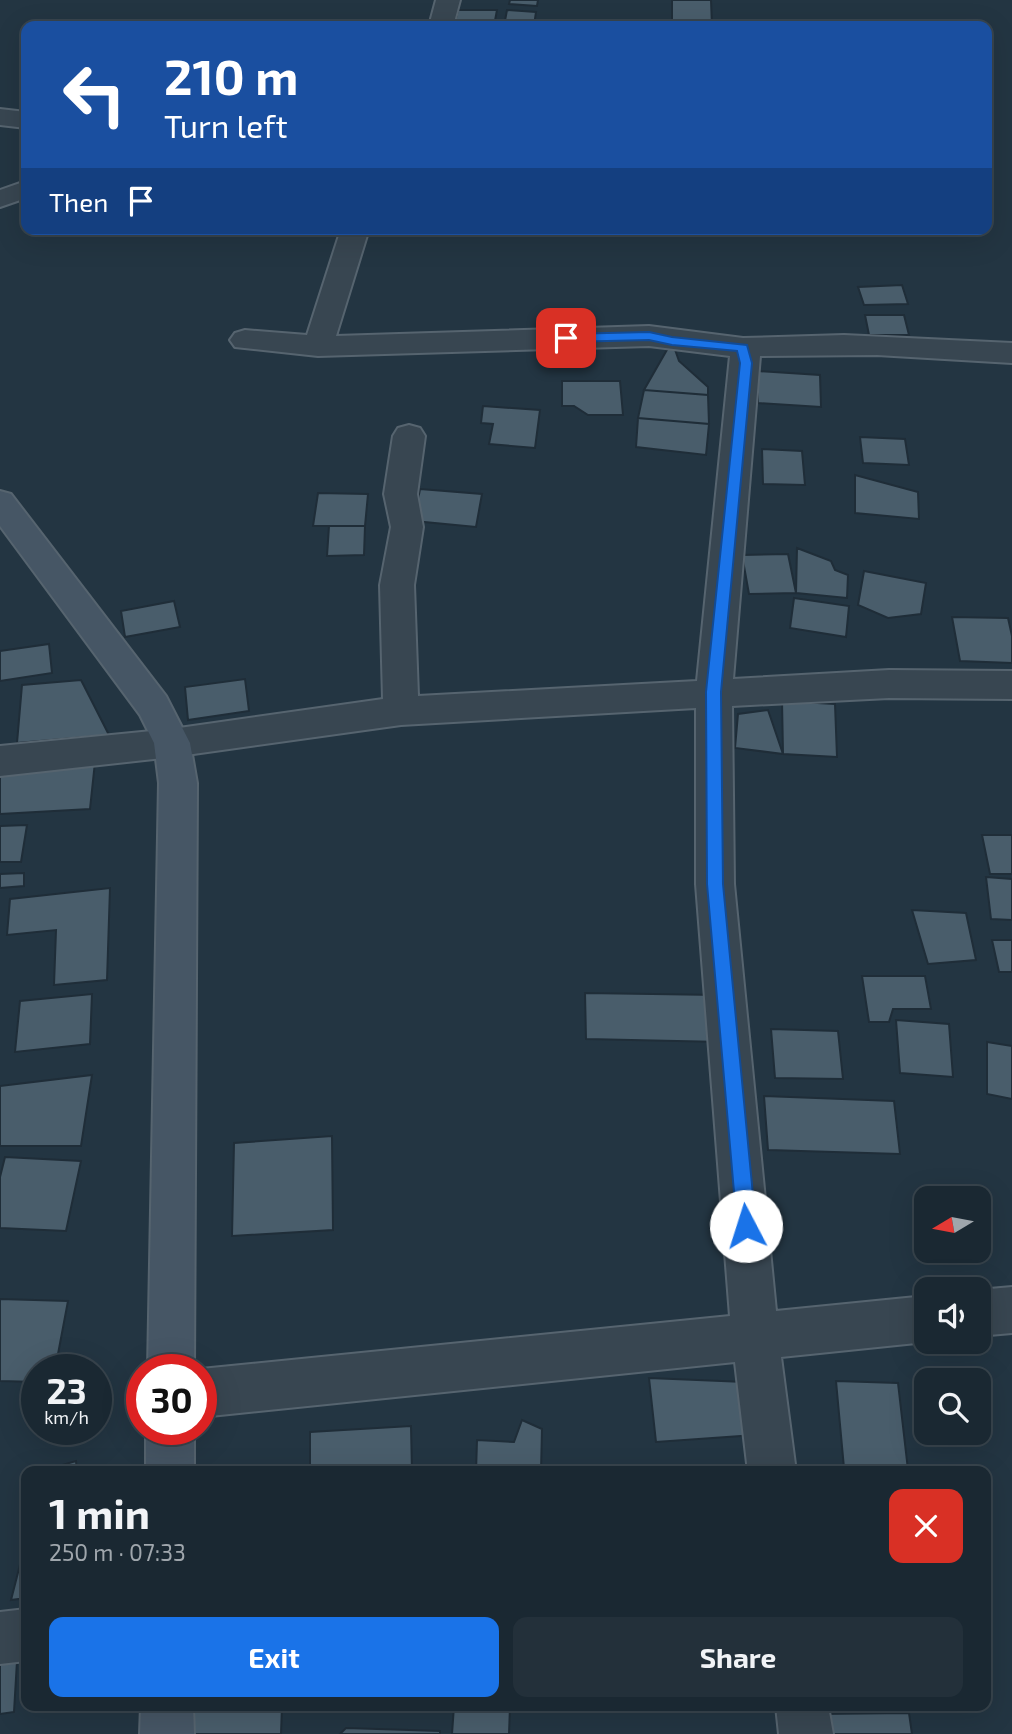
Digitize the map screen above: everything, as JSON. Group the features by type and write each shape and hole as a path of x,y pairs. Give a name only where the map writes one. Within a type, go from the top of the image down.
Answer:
{"main road":[{"path":"0,502 153,706 172,743 177,783 171,1354"},
{"path":"170,1445 170,1466"},
{"path":"167,1711 167,1734"}],"street":[{"path":"443,21 449,0"},
{"path":"0,117 21,119"},
{"path":"0,199 21,191"},
{"path":"318,346 353,235"},
{"path":"245,340 318,346 649,336 743,348 792,343 1012,353"},
{"path":"743,348 746,363 714,692 715,884 755,1335 771,1466"},
{"path":"401,710 397,585 407,527 402,517 400,502 409,436"},
{"path":"0,761 172,743 401,710 889,684 1012,685"},
{"path":"991,1312 1012,1310"},
{"path":"217,1391 914,1320"},
{"path":"0,1638 21,1636"},
{"path":"803,1711 806,1734"}],"building":[{"path":"510,0 538,0 537,6 509,4"},
{"path":"672,0 711,0 712,21 672,21"},
{"path":"458,10 497,10 495,21 455,21"},
{"path":"507,10 536,12 535,21 505,21"},
{"path":"902,285 908,304 864,305 858,287"},
{"path":"865,315 904,315 909,335 869,335"},
{"path":"672,341 679,361 708,387 708,395 644,390"},
{"path":"757,371 820,375 821,407 758,403"},
{"path":"562,381 620,381 623,415 588,415 574,406 562,406"},
{"path":"644,390 708,395 709,424 638,418"},
{"path":"483,406 540,410 535,448 489,444 493,424 481,423"},
{"path":"638,418 709,424 706,455 636,447"},
{"path":"860,437 905,439 909,465 863,463"},
{"path":"762,449 802,451 805,485 763,484"},
{"path":"855,475 918,492 919,519 855,513"},
{"path":"420,489 482,494 476,527 414,521"},
{"path":"318,493 368,494 365,526 313,526"},
{"path":"329,526 365,526 364,555 327,556"},
{"path":"797,548 831,561 835,570 848,575 847,598 796,593"},
{"path":"788,554 796,593 749,594 742,555"},
{"path":"864,571 926,583 921,614 888,618 858,605"},
{"path":"794,598 849,606 846,637 790,628"},
{"path":"174,601 180,627 125,637 121,611"},
{"path":"952,617 1008,618 1012,636 1012,663 960,661"},
{"path":"49,644 52,673 0,681 0,651"},
{"path":"245,679 249,711 188,720 185,687"},
{"path":"81,680 109,735 17,743 22,685"},
{"path":"782,701 835,704 837,757 783,754"},
{"path":"768,710 783,754 735,748 738,714"},
{"path":"95,762 90,809 0,814 0,768"},
{"path":"27,825 21,862 0,862 0,826"},
{"path":"982,835 1012,835 1012,874 990,874"},
{"path":"24,873 24,886 0,888 0,874"},
{"path":"986,877 1012,879 1012,920 991,919"},
{"path":"110,888 107,980 54,985 56,930 7,935 10,899"},
{"path":"912,910 966,913 976,960 928,964"},
{"path":"992,940 1012,940 1012,972 999,972"},
{"path":"862,976 925,976 931,1009 893,1009 889,1022 869,1022"},
{"path":"585,993 719,995 722,1042 586,1039"},
{"path":"92,994 90,1044 15,1052 20,1001"},
{"path":"896,1020 949,1024 953,1077 900,1073"},
{"path":"771,1029 838,1031 843,1079 775,1078"},
{"path":"987,1042 1012,1046 1012,1099 987,1094"},
{"path":"92,1075 81,1146 0,1146 0,1086"},
{"path":"764,1096 894,1101 900,1154 768,1150"},
{"path":"332,1136 333,1230 232,1236 234,1143"},
{"path":"5,1157 81,1161 66,1231 0,1228 0,1177"},
{"path":"0,1299 68,1301 58,1354 21,1354 21,1382 0,1381"},
{"path":"649,1378 745,1382 755,1435 656,1442"},
{"path":"836,1381 898,1383 908,1466 844,1466"},
{"path":"522,1420 542,1429 541,1466 476,1466 477,1440 514,1442"},
{"path":"411,1426 412,1466 310,1466 310,1432"},
{"path":"76,1461 76,1466 59,1466"},
{"path":"21,1561 21,1599 11,1600"},
{"path":"17,1661 14,1712 0,1714 0,1663"},
{"path":"181,1711 282,1711 281,1734 179,1734"},
{"path":"454,1711 510,1711 509,1734 452,1734"},
{"path":"909,1713 912,1734 820,1734 818,1714"},
{"path":"346,1728 440,1731 440,1734 340,1734"}],"route":[{"path":"566,338 649,336 743,348 746,363 714,692 715,884 746,1226"}]}
